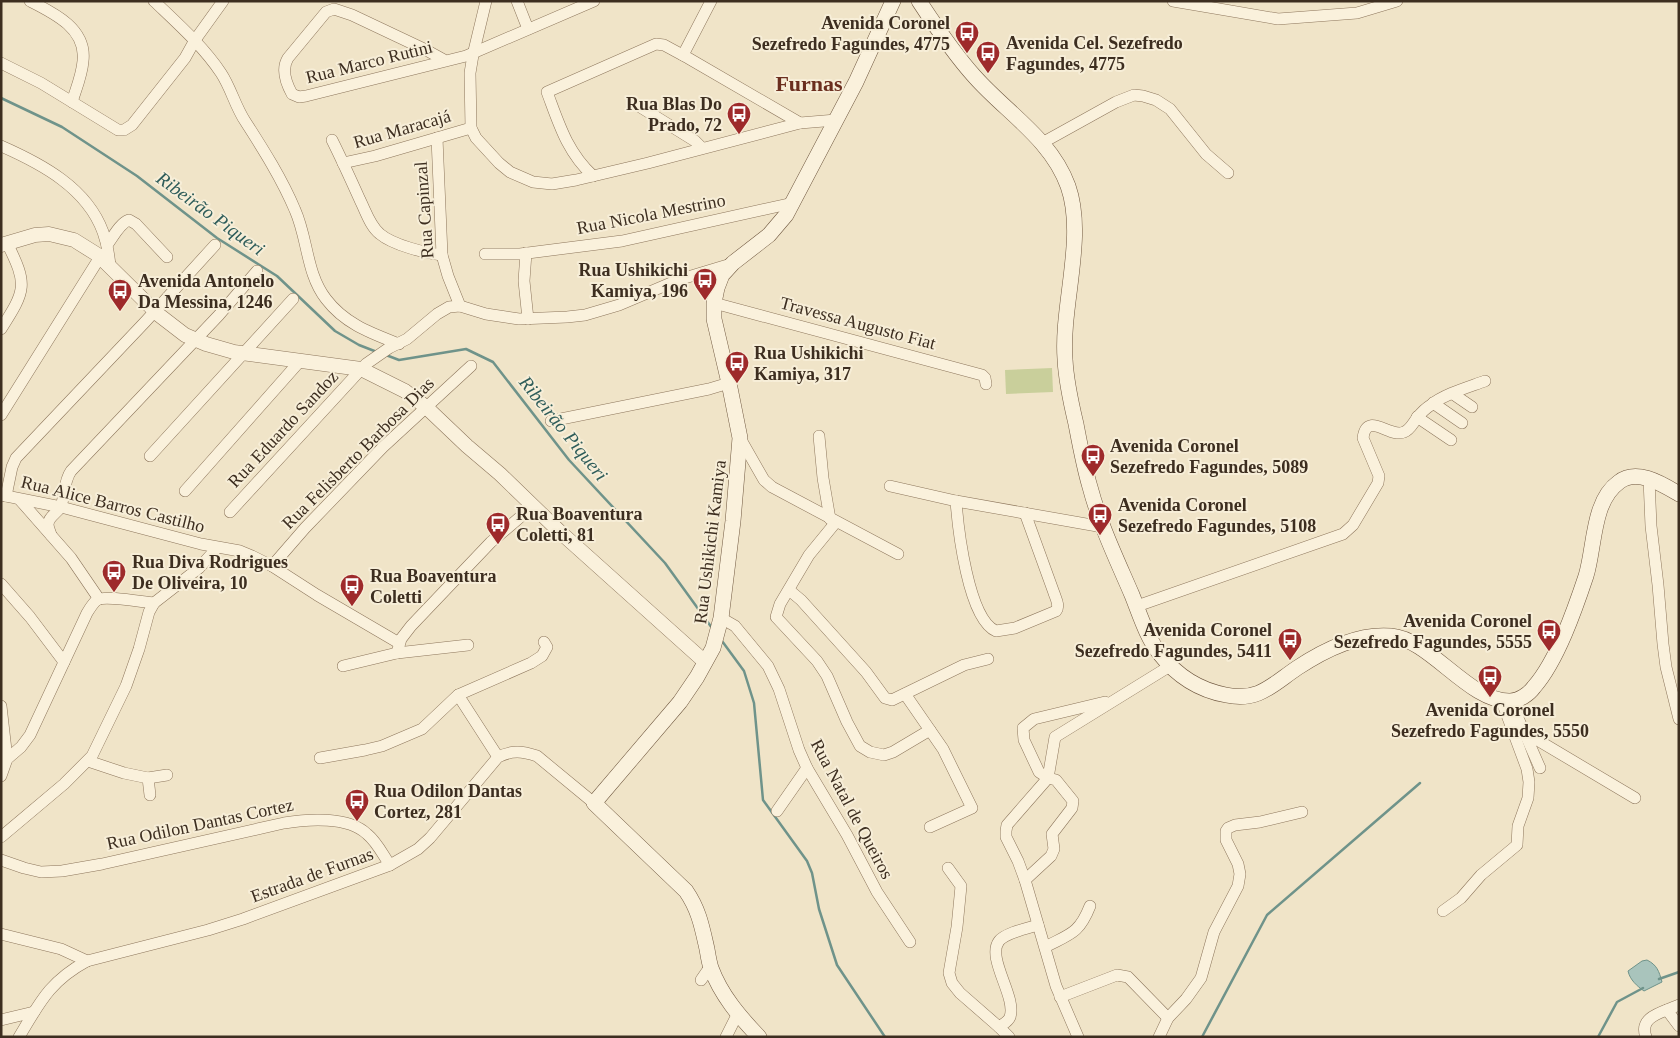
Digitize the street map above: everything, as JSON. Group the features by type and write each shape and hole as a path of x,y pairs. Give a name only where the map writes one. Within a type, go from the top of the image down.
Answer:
{"main road":[{"path":"919,1 933,23 975,78 1053,156 1066,181 1073,202 1074,232 1065,327 1065,359 1072,408 1089,487 1103,526 1158,653 1179,675 1202,689 1230,696 1250,697 1265,691 1314,657 1345,642 1376,636 1396,636 1418,646 1465,682 1484,693 1506,701 1520,698 1531,691 1554,658 1587,573 1598,515 1606,496 1618,482 1636,477 1649,479 1679,494"},
{"name":"Rua Ushikichi Kamiya","path":"594,803 680,702 713,648 721,621 733,521 740,438 714,319 714,303 717,288 722,275 733,263 769,235 793,203 894,3"},
{"path":"594,803 686,891 695,904 700,917 706,973 737,1014 759,1037"}],"street":[{"path":"30,1 56,14 69,25 82,46 83,61 72,102"},
{"path":"154,1 195,40 221,73 240,114 290,197 299,220 312,272 324,297 341,315 394,346"},
{"path":"1,63 40,83 118,130 124,130 132,125 178,68 223,1"},
{"path":"486,1 474,51 470,85 471,128 487,152 504,168 519,177 543,184 563,182 800,123 836,120"},
{"path":"517,1 528,29"},
{"path":"683,55 711,1"},
{"path":"1173,1 1278,19 1357,14 1397,1"},
{"name":"Rua Marco Rutini","path":"446,61 352,15 334,9 326,12 288,58 284,64 284,70 290,90 299,97 446,61 466,56 588,2"},
{"path":"593,176 580,164 567,143 546,92 656,44 664,45 683,55 800,123"},
{"path":"1042,143 1116,102 1134,95 1144,96 1156,100 1170,109 1206,154 1228,173"},
{"path":"637,104 695,141 702,148"},
{"name":"Rua Maracajá","path":"343,163 471,128"},
{"name":"Rua Capinzal","path":"437,138 442,255 460,306"},
{"path":"332,140 370,220 379,233 405,245 442,255"},
{"path":"1,415 105,262 107,245 98,220 91,208 78,193 50,172 3,148"},
{"name":"Rua Nicola Mestrino","path":"485,254 526,253 622,242 793,203"},
{"path":"107,245 121,226 129,220 136,224 168,257"},
{"path":"1,329 17,304 22,287 22,280 17,265 4,244 35,235 48,234 74,240 105,262 176,329 195,339 225,350 361,369 405,391 426,407 500,474 532,506 705,662"},
{"path":"4,495 16,458 156,311 215,245"},
{"path":"526,253 524,281 528,319"},
{"path":"460,306 497,316 528,319 567,317 601,311 678,280 733,263"},
{"path":"51,535 48,526 49,520 61,507 65,484 70,471 219,314 257,271"},
{"path":"150,456 293,299"},
{"name":"Travessa Augusto Fiat","path":"714,303 982,375 986,378 986,384"},
{"name":"Rua Eduardo Sandoz","path":"230,512 361,369 375,358 407,339 444,309 460,306"},
{"path":"185,491 300,361"},
{"name":"Rua Felisberto Barbosa Dias","path":"272,566 305,528 383,447 471,366"},
{"path":"1137,606 1342,534 1354,525 1378,483 1379,476 1363,438 1366,428 1372,425 1396,434 1402,434 1407,431 1417,417 1432,403 1485,381"},
{"path":"551,421 709,389 729,383"},
{"path":"1453,394 1472,406"},
{"path":"1432,403 1462,423"},
{"path":"1417,417 1451,440"},
{"path":"819,436 823,478 833,520 809,554 780,604 776,617 820,665 860,746 870,752 884,755 930,730"},
{"path":"740,438 764,480 772,487 898,554"},
{"path":"1649,479 1651,526 1663,644 1666,667 1679,719"},
{"path":"890,486 956,501 1103,526"},
{"name":"Rua Alice Barros Castilho","path":"4,495 20,500 61,507 217,548"},
{"path":"20,500 72,558 99,598"},
{"path":"956,501 971,591 980,611 992,629 1000,631 1015,628 1058,609 1025,513"},
{"path":"398,648 411,626 468,565 532,506"},
{"path":"1,838 88,761 97,749 126,686 149,612 154,603 199,568 217,548 240,551 272,566 398,648"},
{"path":"1,584 24,610 64,662"},
{"path":"789,590 801,600 866,672 885,698 892,700 964,665 988,659"},
{"path":"7,759 30,735 87,613 94,602 99,598 107,597 154,603"},
{"name":"Rua Natal de Queiros","path":"721,621 735,626 772,673 780,689 799,750 807,768 847,835 877,892 910,942"},
{"path":"320,758 382,746 422,729 458,695 531,663 546,651 547,644 544,642"},
{"path":"343,666 398,648 468,645"},
{"path":"1078,1037 1060,997 1025,880 1006,837 1007,826 1048,778 1055,736 1170,666"},
{"path":"905,694 944,749 972,808 930,827"},
{"path":"458,695 498,757 508,752 527,753 537,756 594,803"},
{"path":"1025,880 1051,856 1054,849 1052,834 1072,808 1072,801 1056,780 1048,778 1039,772 1024,740 1023,728 1034,719 1116,699"},
{"path":"1506,701 1524,732 1540,768"},
{"path":"1443,911 1461,898 1481,875 1516,845 1518,826 1528,798 1529,782 1527,769 1506,701"},
{"path":"1,706 7,759 1,776"},
{"path":"1524,732 1635,798"},
{"name":"Estrada de Furnas","path":"19,1037 55,983 87,961 243,920 390,865 418,849 430,838 498,757"},
{"path":"88,761 124,773 148,778 167,775"},
{"path":"777,811 807,768"},
{"path":"148,778 150,795"},
{"path":"1159,1037 1168,1018 1186,999 1201,978 1214,932 1238,886 1240,874 1238,864 1226,840 1226,831 1235,825 1260,822 1302,812"},
{"name":"Rua Odilon Dantas Cortez","path":"1,860 41,872 62,871 102,864 284,822 308,819 329,821 360,828 372,838 390,865"},
{"path":"948,868 961,886 949,974 952,983 960,994 1009,1037"},
{"path":"1045,947 1077,930 1084,921 1090,906"},
{"path":"999,1027 1008,1020 1011,1012 997,958 997,944 1007,935 1038,925"},
{"path":"1,934 61,950 87,961"},
{"path":"1060,997 1117,975 1128,977 1168,1018"},
{"path":"1646,1037 1644,1031 1648,1018 1679,1005"},
{"path":"1667,1010 1679,1026"},
{"path":"1,1020 34,1012"},
{"path":"726,1037 737,1014"}],"green space":[{"path":"1052,368 1053,392 1006,394 1005,370"}],"water":[{"path":"1647,960 1657,969 1662,982 1644,991 1632,980 1628,971 1642,961"}],"waterway":[{"name":"Ribeirão Piqueri","path":"1,98 62,127 137,176 217,238 277,276 335,331 359,345 377,352"},
{"name":"Ribeirão Piqueri","path":"386,355 399,360 466,349 493,362 569,460 665,563 712,628"},
{"name":"Ribeirão Piqueri","path":"722,641 744,671 754,703 763,800 807,861 812,873 819,909 837,965 885,1037"},
{"path":"1202,1037 1267,915 1420,783"},
{"path":"1659,979 1679,972"},
{"path":"1598,1037 1617,1002 1643,988"}],"place":[{"name":"Avenida Coronel Sezefredo Fagundes, 4775","path":"967,54"},
{"name":"Avenida Cel. Sezefredo Fagundes, 4775","path":"988,74"},
{"name":"Rua Blas Do Prado, 72","path":"739,135"},
{"name":"Rua Ushikichi Kamiya, 196","path":"705,301"},
{"name":"Avenida Antonelo Da Messina, 1246","path":"120,312"},
{"name":"Rua Ushikichi Kamiya, 317","path":"737,384"},
{"name":"Avenida Coronel Sezefredo Fagundes, 5089","path":"1093,477"},
{"name":"Avenida Coronel Sezefredo Fagundes, 5108","path":"1100,536"},
{"name":"Rua Boaventura Coletti, 81","path":"498,545"},
{"name":"Rua Diva Rodrigues De Oliveira, 10","path":"114,593"},
{"name":"Rua Boaventura Coletti","path":"352,607"},
{"name":"Avenida Coronel Sezefredo Fagundes, 5555","path":"1549,652"},
{"name":"Avenida Coronel Sezefredo Fagundes, 5411","path":"1290,661"},
{"name":"Avenida Coronel Sezefredo Fagundes, 5550","path":"1490,698"},
{"name":"Rua Odilon Dantas Cortez, 281","path":"357,822"}],"district":[{"name":"Furnas","path":"809,83"}]}
